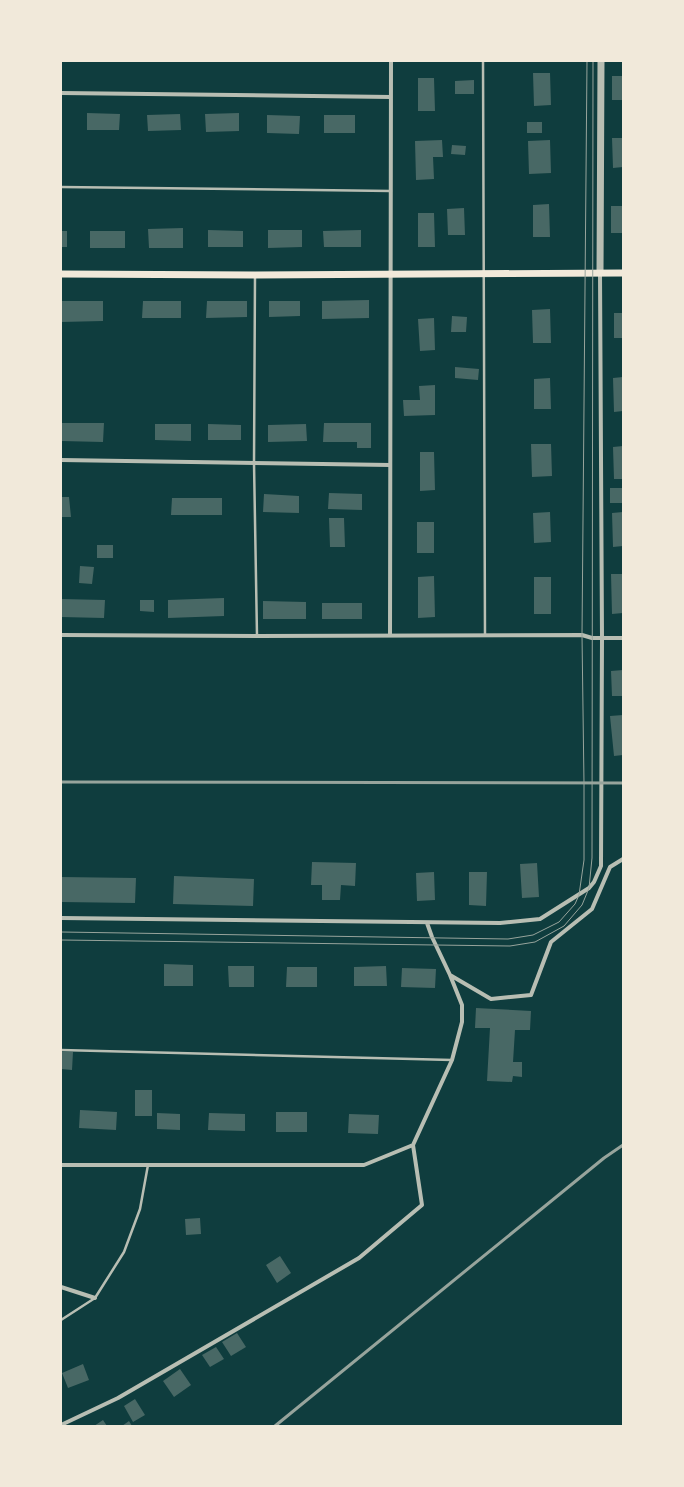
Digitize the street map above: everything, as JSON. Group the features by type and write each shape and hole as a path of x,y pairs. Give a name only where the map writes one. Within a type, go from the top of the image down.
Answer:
{"main road":[{"path":"61,274 255,275 623,273"}],"street":[{"path":"390,635 390,274 392,61"},
{"path":"61,918 500,923 540,919 589,888 594,882 601,866 601,61"},
{"path":"61,93 391,97"},
{"path":"61,460 390,465"},
{"path":"61,635 257,636 582,634 592,638 623,638"},
{"path":"450,975 491,999 531,995 551,942 592,909 610,867 623,859"},
{"path":"61,1425 118,1398 359,1258 422,1205 413,1145 452,1060 462,1022 462,1005 427,923"},
{"path":"61,1165 364,1165 413,1145"},
{"path":"61,1287 95,1298"}],"lane":[{"path":"482,61 485,635"},
{"path":"61,187 391,191"},
{"path":"255,275 254,463 257,636"},
{"path":"61,1050 452,1060"},
{"path":"61,1320 95,1298 124,1252 140,1209 148,1165"}],"building":[{"path":"533,73 550,73 551,105 534,106"},
{"path":"612,76 623,76 623,100 612,100"},
{"path":"418,78 434,78 435,111 418,111"},
{"path":"474,80 474,94 455,94 455,81"},
{"path":"87,113 120,114 119,130 87,130"},
{"path":"239,113 239,131 206,132 205,114"},
{"path":"180,114 181,130 148,131 147,115"},
{"path":"267,115 300,116 299,134 267,133"},
{"path":"324,115 355,115 355,133 324,133"},
{"path":"527,122 542,122 542,133 527,133"},
{"path":"612,138 623,138 623,167 613,168"},
{"path":"442,140 443,157 433,157 434,179 416,180 415,141"},
{"path":"550,140 551,173 529,174 528,141"},
{"path":"452,145 466,146 465,155 451,154"},
{"path":"549,204 550,237 533,237 533,205"},
{"path":"611,206 623,206 623,233 611,233"},
{"path":"464,208 465,235 448,235 447,209"},
{"path":"418,213 434,213 435,247 418,247"},
{"path":"183,228 183,248 149,248 148,229"},
{"path":"208,230 243,231 243,247 208,247"},
{"path":"268,230 302,230 302,247 268,248"},
{"path":"361,230 361,247 324,247 323,231"},
{"path":"61,231 67,231 67,247 61,247"},
{"path":"90,231 125,231 125,248 90,248"},
{"path":"369,300 369,318 322,319 322,301"},
{"path":"61,301 103,301 103,321 61,322"},
{"path":"143,301 181,301 181,318 142,318"},
{"path":"207,301 247,301 247,317 206,318"},
{"path":"269,301 300,301 300,316 269,317"},
{"path":"550,309 551,343 533,343 532,310"},
{"path":"614,313 623,313 623,338 614,338"},
{"path":"452,316 467,317 466,332 451,332"},
{"path":"434,318 435,350 420,351 418,319"},
{"path":"455,367 479,369 478,380 455,378"},
{"path":"623,377 623,411 614,412 613,378"},
{"path":"550,378 551,409 534,409 534,379"},
{"path":"435,385 435,415 404,416 403,400 420,400 419,386"},
{"path":"61,423 104,423 103,442 61,441"},
{"path":"324,423 371,423 371,448 357,448 357,442 323,442"},
{"path":"155,424 191,424 191,441 155,440"},
{"path":"208,424 241,425 241,440 208,440"},
{"path":"306,424 307,441 268,442 268,425"},
{"path":"531,444 551,444 552,476 532,477"},
{"path":"623,446 623,479 614,479 613,447"},
{"path":"420,452 434,452 435,490 420,491"},
{"path":"610,488 623,488 623,503 610,503"},
{"path":"329,493 362,494 362,510 328,509"},
{"path":"264,494 299,496 299,513 263,512"},
{"path":"61,497 69,497 71,517 61,517"},
{"path":"172,498 222,498 222,515 171,515"},
{"path":"550,512 551,542 534,543 533,513"},
{"path":"623,512 623,546 613,547 612,513"},
{"path":"329,518 344,518 345,547 330,547"},
{"path":"417,522 434,522 434,553 417,553"},
{"path":"97,545 113,545 113,558 97,558"},
{"path":"80,566 94,567 92,584 79,583"},
{"path":"611,574 623,574 623,613 612,614"},
{"path":"434,576 435,617 418,618 418,577"},
{"path":"534,577 551,577 551,614 534,614"},
{"path":"224,598 224,616 168,618 168,600"},
{"path":"61,599 105,600 104,618 61,617"},
{"path":"140,600 154,600 154,612 140,611"},
{"path":"263,601 306,602 306,619 263,619"},
{"path":"322,603 362,603 362,619 322,619"},
{"path":"623,670 623,696 612,696 611,671"},
{"path":"623,715 623,755 614,756 610,716"},
{"path":"312,862 356,863 355,886 341,885 340,900 322,900 322,885 311,885"},
{"path":"537,863 539,897 522,898 520,864"},
{"path":"434,872 435,900 417,901 416,873"},
{"path":"469,872 487,872 486,906 469,905"},
{"path":"174,876 254,879 253,906 173,904"},
{"path":"61,877 136,878 135,903 61,902"},
{"path":"164,964 193,965 193,986 164,986"},
{"path":"228,966 254,966 254,987 229,987"},
{"path":"386,966 387,986 354,986 354,967"},
{"path":"287,967 317,967 317,987 286,987"},
{"path":"402,968 436,969 435,988 401,987"},
{"path":"476,1008 531,1011 530,1030 515,1030 513,1062 522,1062 522,1077 513,1076 512,1082 487,1081 490,1028 475,1028"},
{"path":"61,1052 73,1052 72,1070 61,1069"},
{"path":"135,1090 152,1090 152,1116 135,1116"},
{"path":"80,1110 117,1112 116,1130 79,1128"},
{"path":"276,1112 307,1112 307,1132 276,1132"},
{"path":"157,1113 180,1114 180,1130 157,1129"},
{"path":"209,1113 245,1114 245,1131 208,1130"},
{"path":"349,1114 379,1115 378,1134 348,1133"},
{"path":"200,1218 201,1234 186,1235 185,1219"},
{"path":"280,1256 291,1273 277,1283 266,1265"},
{"path":"237,1333 246,1347 231,1356 222,1342"},
{"path":"216,1347 224,1359 210,1367 202,1355"},
{"path":"83,1364 89,1380 68,1388 62,1373"},
{"path":"180,1369 191,1385 174,1397 163,1381"},
{"path":"135,1399 145,1415 133,1422 124,1406"},
{"path":"103,1420 107,1426 94,1426"},
{"path":"129,1421 132,1426 122,1426"}],"tram line":[{"path":"61,932 508,939 533,935 559,922 575,904 579,895 584,860 582,635 587,61"},
{"path":"61,940 510,946 535,942 564,926 582,905 589,888 592,858 593,61"}],"railway":[{"path":"61,782 623,783"},
{"path":"275,1426 604,1158 623,1145"}]}
